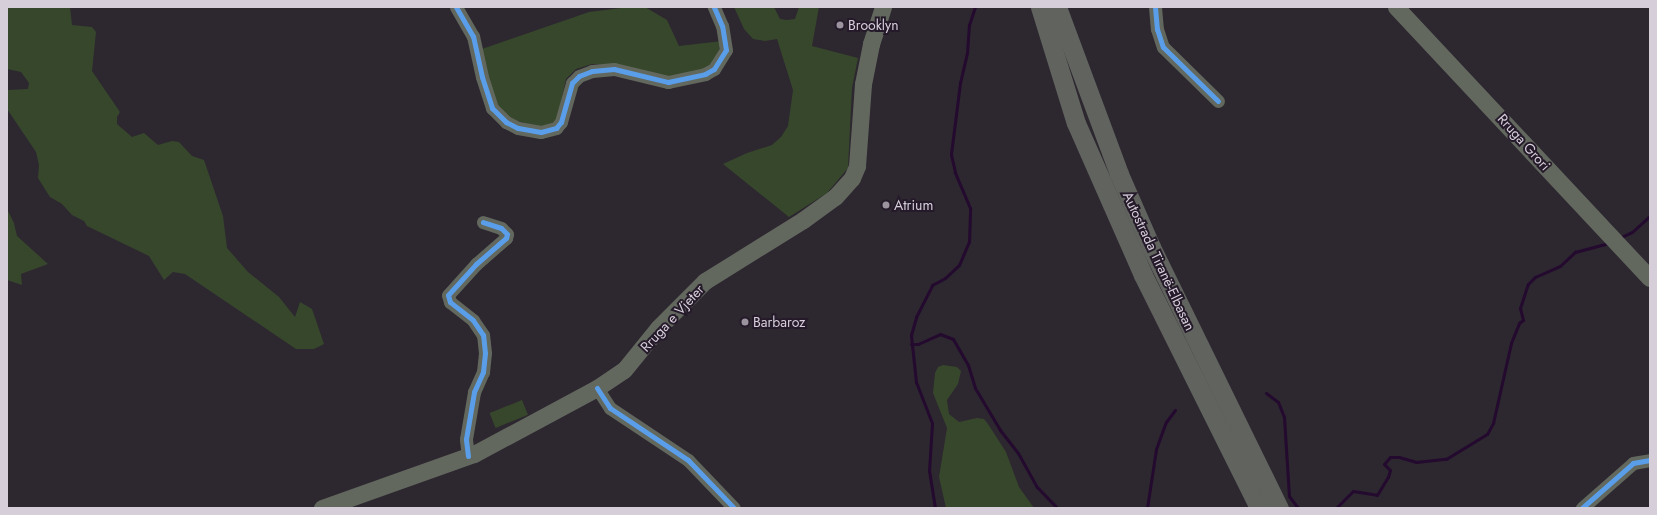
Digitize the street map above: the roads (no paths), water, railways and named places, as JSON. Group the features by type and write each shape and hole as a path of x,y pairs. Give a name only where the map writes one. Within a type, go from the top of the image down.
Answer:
{"highway":[{"name":"Autostrada Tiranë-Elbasan","path":"1040,7 1076,123 1143,275 1259,508"},
{"name":"Autostrada Tiranë-Elbasan","path":"1057,7 1119,174 1151,247 1279,508"}],"main road":[{"name":"Rruga e Vjeter","path":"322,508 468,456 597,388 624,370 658,328 705,281 803,220 835,197 848,183 859,158 863,84 871,44 883,7"},
{"name":"Rruga Grori","path":"1396,7 1650,278"}],"street":[{"path":"456,7 473,36 482,78 492,108 506,122 518,128 541,132 556,128 561,122 572,83 579,76 592,71 614,69 668,82 705,74 714,69 726,50 722,26 714,7"},
{"path":"1155,7 1157,30 1163,47 1218,101"},
{"path":"468,456 466,439 474,392 483,372 485,353 483,335 473,320 450,302 448,295 476,264 506,238 505,231 483,222"},
{"path":"597,388 610,408 688,460 734,508"},
{"path":"1582,508 1633,463 1650,460"}],"waterway":[{"path":"935,508 929,471 932,423 916,382 911,335 916,317 932,285 945,278 959,265 969,242 970,208 955,172 951,154 960,83 967,53 969,25 975,7"},
{"path":"1619,238 1632,232 1650,216"},
{"path":"1336,508 1353,491 1377,495 1388,477 1390,470 1384,464 1390,457 1399,457 1416,462 1446,459 1487,434 1493,423 1511,343 1519,323 1523,320 1520,308 1528,284 1535,277 1560,266 1575,252 1609,243"},
{"path":"911,344 918,344 940,334 953,339 968,365 975,388 1000,430 1018,453 1037,487 1057,508"},
{"path":"1266,393 1278,402 1284,417 1289,496 1298,508"},
{"path":"1147,508 1156,449 1166,422 1175,410"}],"place":[{"name":"Brooklyn","path":"840,25"},
{"name":"Atrium","path":"886,205"},
{"name":"Barbaroz","path":"745,322"}]}
